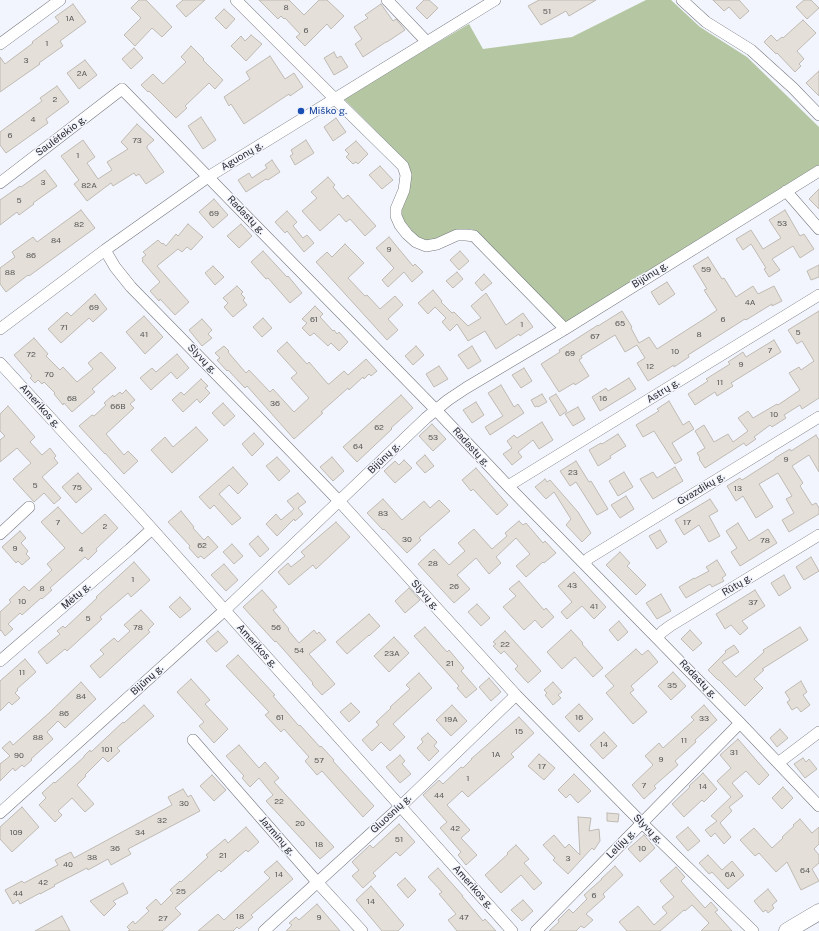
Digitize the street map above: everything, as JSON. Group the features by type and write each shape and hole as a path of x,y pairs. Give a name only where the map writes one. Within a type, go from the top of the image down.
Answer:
{"street":[{"path":"0,44 60,0"},
{"path":"236,0 403,166 406,175 404,190 396,209 396,216 400,225 407,234 416,242 426,246 437,244 457,235 474,236 565,328"},
{"path":"387,0 427,42"},
{"name":"Aguonų g.","path":"0,329 105,250 208,177 495,0"},
{"path":"682,0 706,22 751,50 793,88 819,115"},
{"name":"Radastų g.","path":"122,90 436,410 819,806"},
{"name":"Saulėtekio g.","path":"0,183 122,90"},
{"name":"Bijūnų g.","path":"0,813 225,610 426,418 448,400 819,171"},
{"path":"786,191 819,229"},
{"name":"Slyvų g.","path":"105,250 115,267 131,287 339,501 516,695 642,823 753,931"},
{"name":"Astrų g.","path":"508,486 819,295"},
{"name":"Amerikos g.","path":"0,363 152,529 512,931"},
{"name":"Gvazdikų g.","path":"584,563 589,558 819,417"},
{"path":"0,534 29,507"},
{"name":"Mėtų g.","path":"0,661 152,529"},
{"name":"Rūtų g.","path":"657,638 670,626 819,535"},
{"name":"Gluosnių g.","path":"264,931 401,806 516,695"},
{"name":"Lelijų g.","path":"536,931 740,723"},
{"path":"778,763 819,732"},
{"name":"Jazminų g.","path":"193,740 317,882 362,931"},
{"path":"787,931 819,912"}],"green space":[{"path":"646,0 671,0 700,27 747,57 819,127 819,165 566,323 472,229 461,229 433,241 424,240 417,236 403,221 400,214 409,175 408,163 343,98 469,24 483,49 572,37"}],"building":[{"path":"139,0 146,0 172,27 162,37 152,28 135,46 124,35 141,18 131,8"},
{"path":"183,0 205,0 186,17 176,6"},
{"path":"259,0 289,0 304,15 319,0 327,0 344,16 331,29 327,24 305,46 296,37 300,34 285,18 284,19 281,16 278,19"},
{"path":"424,0 429,0 438,8 427,19 416,8"},
{"path":"539,0 596,0 569,16 566,11 541,25 528,6"},
{"path":"713,0 739,0 749,11 740,19 729,7 724,11"},
{"path":"804,0 811,0 819,8 807,19 796,7"},
{"path":"73,4 86,22 60,41 63,46 0,92 0,57 5,64 59,22 55,17"},
{"path":"381,4 393,21 396,19 405,30 363,57 355,44 362,39 354,27 368,18 365,15"},
{"path":"224,9 235,19 226,29 215,18"},
{"path":"803,20 816,33 797,51 804,59 799,64 801,66 795,72 764,42 771,35 777,41 782,37 783,38"},
{"path":"251,35 262,44 246,61 231,46 241,36 245,41"},
{"path":"191,46 223,80 215,89 209,83 185,106 187,108 176,118 141,85 153,74 163,84 186,62 181,57"},
{"path":"134,48 143,58 131,69 122,59"},
{"path":"334,52 337,58 341,56 348,67 334,75 324,58"},
{"path":"270,56 285,79 294,73 303,87 290,96 289,94 244,124 231,104 229,106 224,97 250,79 246,72"},
{"path":"85,60 97,75 79,89 67,73"},
{"path":"819,71 819,96 806,83"},
{"path":"57,86 69,102 46,119 48,123 6,153 0,145 0,132 42,101 40,98"},
{"path":"201,117 216,140 203,149 188,126"},
{"path":"336,118 346,132 333,141 324,127"},
{"path":"137,124 154,140 147,146 147,148 164,172 146,184 139,174 136,176 134,173 113,186 111,183 87,201 74,184 79,180 61,156 83,140 95,157 87,163 98,179 112,170 107,162 128,149 121,142"},
{"path":"306,140 314,153 295,165 290,156 293,154 291,150"},
{"path":"356,141 368,154 358,164 356,162 353,164 346,157 349,154 345,150"},
{"path":"272,160 280,172 246,192 238,180 249,173 252,178 267,168 265,165"},
{"path":"380,166 393,180 382,189 369,175"},
{"path":"45,170 57,186 19,215 17,212 0,225 0,200"},
{"path":"328,177 335,185 333,187 343,199 348,195 376,226 365,236 350,219 346,222 339,214 320,231 302,211 317,198 311,192"},
{"path":"819,189 819,209 809,199"},
{"path":"214,199 228,215 213,228 199,212"},
{"path":"81,210 95,228 6,292 0,284 0,268 15,257 12,252 33,237 37,242"},
{"path":"785,210 800,236 804,234 814,249 800,258 793,246 772,259 780,270 769,277 764,269 766,268 751,244 743,250 736,239 751,230 763,249 781,238 769,220"},
{"path":"287,211 297,222 293,226 303,238 307,235 314,243 304,252 287,231 285,233 275,222"},
{"path":"188,224 203,237 191,250 187,247 182,252 178,249 157,266 189,302 175,315 150,291 160,282 142,261 142,258 146,255 143,252 158,240 166,246 176,234 178,236"},
{"path":"241,224 252,236 239,248 227,236"},
{"path":"389,237 413,266 415,264 423,272 412,282 404,272 388,287 382,280 394,268 376,248"},
{"path":"345,244 364,263 348,278 365,296 367,295 380,309 395,296 403,305 388,319 398,330 387,340 316,262 327,252 332,257"},
{"path":"263,251 287,277 288,276 302,293 290,303 268,278 266,279 251,262"},
{"path":"460,251 469,261 459,270 450,260"},
{"path":"708,257 736,297 753,286 758,294 774,286 782,301 772,306 772,304 746,320 745,319 688,355 689,357 674,367 674,365 648,381 637,363 645,358 637,345 625,352 615,335 581,356 582,358 579,360 589,376 575,385 574,383 559,392 541,364 560,352 559,350 622,311 632,327 631,328 639,343 649,337 657,349 717,310 704,290 707,289 693,266"},
{"path":"819,265 819,277 811,280 807,271"},
{"path":"213,266 224,277 215,285 205,273"},
{"path":"457,272 463,279 453,288 446,281"},
{"path":"484,274 492,283 482,291 475,283"},
{"path":"667,282 675,294 659,305 651,292"},
{"path":"237,286 243,292 241,294 245,298 243,300 247,305 233,317 224,307 228,303 223,298"},
{"path":"433,290 442,301 441,302 468,326 481,318 471,306 486,293 506,325 523,313 533,327 496,349 485,331 468,341 457,324 450,331 442,322 446,318 435,307 428,314 418,303"},
{"path":"95,294 107,309 93,322 89,318 61,343 48,329 67,312 71,316"},
{"path":"315,306 323,314 320,317 333,331 334,330 337,334 339,332 348,342 339,351 331,343 328,346 314,333 310,336 302,328 307,323 302,319"},
{"path":"819,311 819,398 802,409 800,405 784,415 786,418 772,427 770,425 754,437 756,439 746,446 744,443 705,468 697,453 705,448 695,431 704,425 714,442 728,434 733,442 748,431 738,418 748,411 753,418 777,404 778,405 800,390 789,373 799,367 801,370 814,361 802,341 797,344 788,330"},
{"path":"144,316 163,337 145,354 126,332"},
{"path":"263,318 272,328 262,337 253,327"},
{"path":"202,319 212,330 208,334 212,338 202,346 189,330"},
{"path":"34,338 48,354 46,356 60,370 63,367 77,382 93,369 88,363 101,352 116,368 92,389 95,392 72,412 64,403 63,405 54,394 55,393 44,382 42,384 38,380 35,383 30,378 32,376 14,355"},
{"path":"774,340 781,352 731,383 733,386 717,396 715,392 695,405 688,394 708,381 706,379 730,364 728,362 743,352 746,357"},
{"path":"287,342 307,364 309,362 328,384 344,371 348,375 366,359 377,371 371,376 369,374 364,379 363,377 349,390 348,388 294,439 247,386 245,388 228,370 227,371 217,360 220,358 215,353 224,346 246,373 249,370 270,392 273,389 294,412 309,398 291,378 297,373 277,351"},
{"path":"416,346 424,355 413,365 405,356"},
{"path":"472,346 481,361 468,369 458,355"},
{"path":"177,354 189,368 177,379 171,372 151,390 140,378 152,368 156,372"},
{"path":"439,366 448,379 434,387 426,374"},
{"path":"524,368 532,381 521,388 512,375"},
{"path":"629,378 636,389 600,411 592,397 606,388 608,391"},
{"path":"201,379 208,386 205,388 210,393 200,403 197,399 183,412 172,400 181,392 184,395"},
{"path":"501,385 514,407 518,404 524,413 490,435 485,427 503,416 488,393"},
{"path":"126,390 135,400 130,404 134,408 106,434 124,455 128,451 138,461 124,474 79,426 92,415 94,416 106,405 104,403 113,395 114,397 120,392 122,394"},
{"path":"542,394 547,402 535,407 531,400"},
{"path":"556,394 567,411 560,416 549,398"},
{"path":"401,395 413,408 357,462 343,447"},
{"path":"669,401 683,425 689,421 694,429 672,443 682,460 675,464 654,431 643,437 636,425 659,411 657,409"},
{"path":"476,402 484,415 472,423 463,410"},
{"path":"223,403 235,416 224,426 212,413"},
{"path":"8,406 35,437 30,442 42,455 50,448 56,456 54,458 58,463 42,477 61,498 54,504 44,493 34,502 13,479 31,463 17,448 0,462 0,440 5,436 0,431 0,414"},
{"path":"578,407 585,419 573,426 565,414"},
{"path":"542,422 553,440 539,449 533,440 518,452 522,457 512,465 503,454 512,448 507,441 514,435 517,438"},
{"path":"432,424 446,439 433,451 419,436"},
{"path":"196,427 208,440 172,473 151,450 165,437 173,447"},
{"path":"254,433 264,444 252,456 242,444"},
{"path":"618,434 626,446 598,466 589,450"},
{"path":"816,435 819,440 819,472 809,455 792,466 803,483 800,486 812,505 816,503 819,508 819,514 789,532 782,520 794,513 786,499 792,496 778,473 759,484 773,507 756,518 743,496 736,501 727,486 740,478 742,480 775,458 790,449 791,451"},
{"path":"425,455 434,466 425,473 416,463"},
{"path":"277,457 290,471 279,481 266,466"},
{"path":"332,457 344,471 333,481 320,467"},
{"path":"404,460 412,468 395,483 384,471 395,461 399,465"},
{"path":"576,461 589,482 591,481 608,509 597,515 576,482 570,486 560,471"},
{"path":"233,467 248,484 238,494 229,485 219,494 241,518 232,525 214,505 210,509 199,497"},
{"path":"675,467 683,481 653,499 640,479 653,472 657,478"},
{"path":"476,468 508,505 497,515 473,489 471,491 462,480"},
{"path":"624,472 633,487 618,496 609,481"},
{"path":"78,473 92,489 76,503 62,487"},
{"path":"545,479 547,482 550,480 578,512 591,533 582,542 566,525 571,519 554,492 546,499 535,487"},
{"path":"298,493 306,502 298,508 303,514 295,521 294,519 277,536 266,524 276,514 281,520 294,509 287,501"},
{"path":"626,496 634,509 620,518 611,505"},
{"path":"383,499 402,520 424,501 430,508 439,500 450,511 419,538 421,540 407,553 367,513"},
{"path":"710,499 718,511 709,516 720,536 709,542 699,525 684,535 675,520"},
{"path":"58,507 82,534 105,514 118,528 96,549 97,551 88,560 85,557 50,588 52,590 42,599 41,598 22,615 20,613 8,624 13,629 5,636 1,630 0,631 0,612 11,602 9,600 24,586 29,591 52,570 47,564 65,548 41,522"},
{"path":"181,511 204,540 208,536 218,547 204,559 201,556 198,558 189,548 190,546 168,522"},
{"path":"519,521 523,525 526,523 543,543 545,541 556,553 526,577 516,566 530,554 516,538 496,557 501,563 489,574 476,558 457,575 470,589 454,603 418,564 434,549 449,565 465,551 458,543 474,529 492,549 507,536 505,533"},
{"path":"336,522 350,537 316,569 313,565 289,585 278,572 288,563 291,567 305,556 301,552"},
{"path":"738,523 749,541 768,529 777,543 740,566 731,552 737,548 726,531"},
{"path":"660,530 667,542 657,549 649,536"},
{"path":"20,531 26,538 21,543 28,551 26,554 30,558 22,565 18,561 16,563 2,547"},
{"path":"258,536 269,549 260,557 249,544"},
{"path":"232,544 243,556 234,564 223,552"},
{"path":"620,552 630,563 627,566 646,585 636,595 606,565"},
{"path":"811,557 819,571 804,580 796,567"},
{"path":"717,560 726,575 722,578 724,581 712,587 710,584 686,598 679,587 709,571 706,567"},
{"path":"134,562 150,580 131,597 128,593 100,617 102,619 67,651 65,649 47,664 38,652 60,634 57,631 63,626 65,628"},
{"path":"224,564 238,580 226,591 211,575"},
{"path":"574,572 606,607 594,619 582,606 567,619 561,612 572,602 558,586"},
{"path":"784,575 791,588 779,596 771,583"},
{"path":"519,581 544,610 546,608 554,617 542,628 535,620 524,630 503,607 516,596 509,589"},
{"path":"409,588 420,600 405,613 395,601"},
{"path":"262,590 277,607 273,610 299,643 314,630 317,634 319,632 326,640 309,654 335,684 322,695 276,641 275,642 243,607"},
{"path":"755,590 765,606 742,621 748,628 740,635 731,625 725,629 716,614"},
{"path":"661,594 671,611 657,619 646,603"},
{"path":"180,597 191,609 180,618 169,607"},
{"path":"477,604 490,618 481,626 468,612"},
{"path":"141,610 154,624 148,630 150,632 100,678 90,666 104,654 100,650 114,638 118,642 130,631 124,625"},
{"path":"369,614 380,626 347,654 336,642"},
{"path":"619,621 628,632 618,641 609,630"},
{"path":"425,627 447,652 449,650 464,668 461,671 477,689 466,698 457,688 459,686 414,636"},
{"path":"800,627 808,640 762,669 764,670 754,679 763,688 745,706 708,670 726,652 725,651 734,645 739,652 722,662 736,677 764,652 763,650"},
{"path":"571,630 603,668 593,677 575,657 562,669 547,652"},
{"path":"690,630 702,643 693,651 681,639"},
{"path":"218,631 228,642 216,652 206,641"},
{"path":"505,631 541,671 528,683 515,669 518,666 504,651 501,654 493,646 496,644 493,642"},
{"path":"394,637 409,653 389,672 374,656"},
{"path":"636,649 642,655 648,650 658,662 631,686 634,690 630,693 647,712 633,724 606,693 614,686 605,676"},
{"path":"238,655 275,695 273,696 299,726 300,725 320,747 321,746 374,806 363,817 322,771 317,775 305,761 309,757 284,729 281,732 265,715 269,712 226,666"},
{"path":"25,659 36,672 17,689 18,690 15,693 20,698 12,705 9,702 0,711 0,681"},
{"path":"673,672 686,686 671,700 658,686"},
{"path":"419,673 432,688 393,724 405,737 390,751 381,742 372,751 362,740 379,725 376,722 391,708 390,707 410,689 406,685"},
{"path":"489,678 501,692 491,701 479,687"},
{"path":"191,679 210,700 205,704 228,729 214,743 199,726 204,722 177,692"},
{"path":"801,681 807,692 803,695 810,705 801,712 797,707 792,710 787,702 790,700 785,692"},
{"path":"81,682 96,699 65,728 58,721 47,732 53,739 24,767 22,765 15,771 13,768 0,781 0,764 10,756 2,748 10,741 13,745"},
{"path":"553,682 562,692 558,695 561,698 553,705 545,695 547,693 544,690"},
{"path":"351,703 360,712 349,722 340,712"},
{"path":"579,704 593,719 579,732 565,717"},
{"path":"144,705 154,716 117,748 120,751 108,762 103,757 77,785 94,804 85,812 72,798 58,811 62,815 55,822 39,805 46,798 42,793 54,782 55,783 90,750 91,752 123,722 124,723"},
{"path":"452,705 467,721 451,736 436,720"},
{"path":"704,705 717,720 675,761 678,765 654,786 656,788 644,799 632,785 653,765 645,756 659,743 663,748 694,720 691,717"},
{"path":"519,717 534,733 511,754 514,757 468,797 462,791 447,805 470,830 461,838 477,855 466,865 458,855 461,852 440,828 447,822 423,795 439,780 443,784 461,767 463,768 471,759"},
{"path":"780,729 788,738 777,747 770,738"},
{"path":"604,732 617,746 603,759 590,745"},
{"path":"428,733 437,742 434,746 439,751 429,761 417,748 423,742 421,739"},
{"path":"738,739 769,775 759,785 746,771 732,783 743,796 729,807 732,811 720,823 731,837 724,844 715,833 711,837 705,830 717,821 711,816 731,797 717,781 731,768 720,755"},
{"path":"239,745 259,768 265,762 279,778 274,782 334,847 320,859 266,801 273,795 259,778 250,787 242,778 244,776 226,756"},
{"path":"539,754 555,768 544,780 528,766"},
{"path":"400,755 405,761 402,764 411,774 400,783 386,767"},
{"path":"803,758 806,762 809,759 817,769 805,778 794,764"},
{"path":"703,773 717,789 704,802 702,800 684,817 672,804"},
{"path":"574,774 591,791 578,803 570,794 566,798 558,790"},
{"path":"212,775 226,790 214,801 200,786"},
{"path":"783,787 793,798 782,809 772,798"},
{"path":"183,789 188,797 191,795 200,811 128,849 131,854 111,865 108,859 88,870 87,868 20,904 18,900 13,904 5,890 22,881 24,883 58,865 55,860 71,852 74,858 172,805 168,797"},
{"path":"22,807 39,827 12,852 0,839 0,827"},
{"path":"607,813 619,814 618,822 607,821"},
{"path":"578,817 591,818 589,831 599,829 600,841 594,850 592,848 568,874 553,860 555,858 543,845 554,835 565,848 569,844 580,855"},
{"path":"800,819 812,833 819,827 819,844 814,849 819,855 819,863 812,869 819,881 801,890 787,862 776,872 759,853 755,856 740,840 754,828 772,848"},
{"path":"399,824 415,842 400,856 396,852 373,873 376,876 363,888 352,876 359,870 352,862 370,845 373,848"},
{"path":"246,827 259,842 248,852 246,850 221,872 219,870 175,908 181,914 162,931 128,931 130,930 127,927 133,921 135,924 149,911 146,908 156,899 161,905 173,893 170,890 208,857 206,855 225,839 228,843"},
{"path":"688,827 700,841 688,851 676,837"},
{"path":"644,835 655,848 640,862 628,849"},
{"path":"516,845 529,859 524,863 542,883 534,890 521,875 501,893 485,875"},
{"path":"708,855 722,870 732,861 744,875 728,889 712,872 709,874 699,863"},
{"path":"277,861 293,879 251,915 253,917 239,929 237,927 233,931 198,931 218,914 224,920 270,878 264,872"},
{"path":"615,866 623,875 603,894 605,897 586,914 593,920 584,928 581,926 576,931 549,931 559,922 558,920 569,909 573,913 587,899 584,895"},
{"path":"676,867 685,877 681,881 705,908 711,902 718,910 715,912 732,931 701,931 709,923 692,905 660,931 627,931 619,922 638,906 654,925 667,913 662,907 674,897 660,881"},
{"path":"438,868 483,921 485,919 496,931 457,931 448,920 456,914 439,894 442,892 428,877"},
{"path":"405,878 416,890 408,898 397,885"},
{"path":"123,883 128,893 113,901 116,904 104,916 90,901"},
{"path":"371,886 404,925 398,931 382,931 356,900"},
{"path":"768,889 777,901 772,905 774,908 768,913 766,910 763,912 754,901"},
{"path":"523,900 533,911 522,921 511,910"},
{"path":"317,904 340,931 286,931 292,925 289,923 296,917 299,920"},
{"path":"62,916 70,931 35,931"}],"place":[{"name":"Miško g.","path":"301,111"}]}
